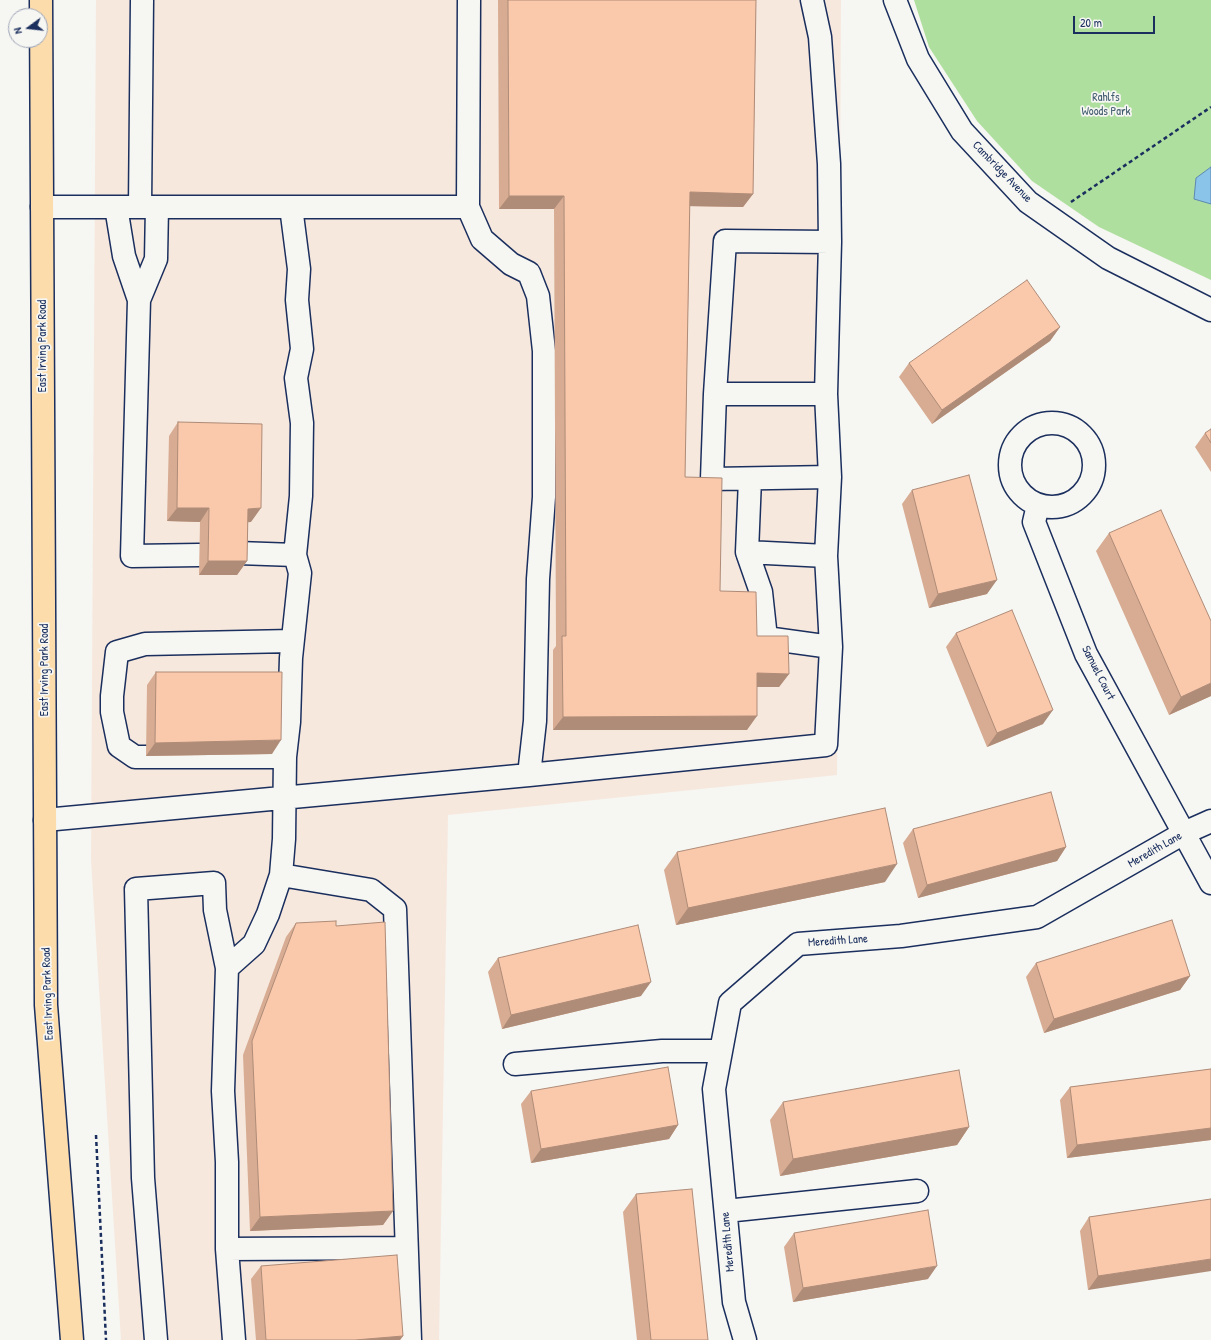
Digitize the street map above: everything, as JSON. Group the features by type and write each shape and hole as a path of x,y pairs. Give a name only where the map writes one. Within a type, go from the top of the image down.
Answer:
{"main road":[{"name":"East Irving Park Road","path":"41,0 46,1004 72,1340"}],"street":[{"path":"139,300 156,259 148,207 142,0"},
{"path":"470,0 468,207 482,239 511,264 529,273 538,296 544,351 544,497 536,620 535,721 529,775"},
{"path":"45,820 529,775 826,745 831,647 826,556 830,477 826,394 830,242 829,164 820,37 812,0"},
{"name":"Cambridge Avenue","path":"895,0 918,59 962,130 1028,202 1108,258 1211,310"},
{"path":"42,207 468,207"},
{"path":"116,207 124,256 139,300 132,556 199,555"},
{"path":"227,968 254,944 268,914 281,875 284,839 285,757 290,722 292,641 300,573 295,555 301,496 302,423 296,378 302,349 296,300 298,269 291,207"},
{"path":"830,242 725,241 715,394 712,479 830,477"},
{"path":"715,394 826,394"},
{"path":"750,479 747,552 761,592 766,638 831,647"},
{"name":"Samuel Court","path":"1038,505 1034,522 1086,654 1211,883"},
{"path":"747,552 826,556"},
{"path":"238,553 295,555"},
{"path":"285,757 135,757 118,746 112,712 112,696 117,652 145,644 292,641"},
{"name":"Meredith Lane","path":"745,1340 734,1302 714,1089 730,1003 798,944 901,936 1037,917 1184,833 1211,821"},
{"path":"281,875 340,883 371,890 395,909 398,947 410,1340"},
{"path":"156,1340 143,1178 136,889 214,883 215,910 227,968 223,1091 226,1162 227,1249 234,1340"},
{"path":"515,1064 662,1051 721,1051"},
{"path":"726,1211 917,1190"},
{"path":"227,1249 406,1248"}],"path":[{"path":"1049,217 1211,107"},
{"path":"96,1135 106,1340"}],"shaded area":[{"path":"96,0 841,0 837,775 448,815 439,1340 121,1340 91,860"}],"green space":[{"name":"Rahlfs Woods Park","path":"914,0 1211,0 1211,280 1099,227 1032,181 977,121 929,47"}],"water":[{"path":"1211,167 1211,204 1194,199 1196,178"}],"building":[{"path":"508,0 756,0 753,194 690,192 685,477 722,478 720,591 756,592 757,636 788,636 789,674 757,673 757,716 563,717 562,636 566,636 564,196 509,196"},
{"path":"1027,280 1060,327 942,410 909,363"},
{"path":"178,422 262,424 261,508 248,509 247,561 208,561 209,508 177,508"},
{"path":"1211,429 1211,443 1205,433"},
{"path":"969,475 997,580 938,594 912,490"},
{"path":"1161,510 1211,621 1211,683 1181,697 1109,533"},
{"path":"1012,610 1053,710 997,733 956,633"},
{"path":"156,672 282,672 281,740 155,743"},
{"path":"1051,792 1066,847 927,885 913,829"},
{"path":"885,808 897,864 688,908 677,852"},
{"path":"1172,920 1190,976 1054,1019 1036,963"},
{"path":"336,921 336,926 385,922 393,1211 260,1217 252,1041 296,923"},
{"path":"638,925 651,982 511,1015 498,958"},
{"path":"668,1067 678,1125 541,1149 531,1091"},
{"path":"1211,1069 1211,1128 1077,1145 1070,1087"},
{"path":"959,1070 969,1127 793,1159 783,1102"},
{"path":"692,1189 708,1340 651,1340 636,1194"},
{"path":"1211,1199 1211,1259 1098,1276 1089,1217"},
{"path":"928,1210 937,1266 803,1288 794,1233"},
{"path":"397,1255 403,1336 355,1340 266,1340 261,1266"}]}
